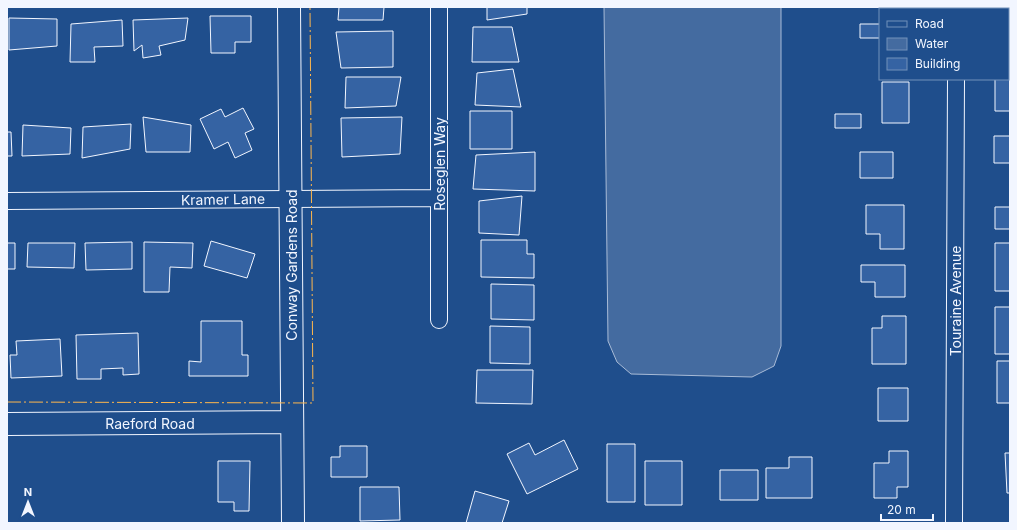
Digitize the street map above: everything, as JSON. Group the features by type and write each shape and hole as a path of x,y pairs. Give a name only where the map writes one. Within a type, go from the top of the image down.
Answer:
{"street":[{"name":"Conway Gardens Road","path":"289,7 293,523"},
{"name":"Roseglen Way","path":"439,7 439,320"},
{"name":"Touraine Avenue","path":"954,523 956,80"},
{"name":"Kramer Lane","path":"7,201 439,198"},
{"name":"Raeford Road","path":"7,424 292,422"}],"water":[{"path":"604,7 781,7 781,346 774,366 752,377 631,374 617,362 608,341"}],"building":[{"path":"339,7 384,7 383,20 338,20"},
{"path":"487,7 527,7 527,14 487,20"},
{"path":"1009,15 1010,15 1009,55"},
{"path":"210,16 251,16 251,42 235,42 235,53 211,53"},
{"path":"9,18 57,19 57,46 9,50"},
{"path":"188,18 185,40 159,46 161,55 143,58 142,45 134,51 133,20"},
{"path":"122,20 123,46 94,47 95,62 70,62 71,24"},
{"path":"860,24 879,24 879,38 860,38"},
{"path":"473,27 512,27 519,62 472,62"},
{"path":"393,31 393,67 341,68 336,32"},
{"path":"513,69 521,107 475,105 477,73"},
{"path":"1010,73 1010,111 995,111 995,80 1009,80"},
{"path":"346,77 401,77 396,106 345,108"},
{"path":"882,82 909,82 909,123 882,123"},
{"path":"243,108 254,129 245,133 252,150 235,158 228,142 214,149 200,119 221,109 225,117"},
{"path":"470,111 512,111 512,149 470,149"},
{"path":"835,114 861,114 861,128 835,128"},
{"path":"143,117 191,125 190,152 146,152"},
{"path":"402,117 400,154 342,157 341,118"},
{"path":"131,124 130,149 82,158 83,127"},
{"path":"23,125 71,128 70,154 22,156"},
{"path":"7,132 11,132 12,156 7,156"},
{"path":"994,136 1010,136 1010,163 994,163"},
{"path":"535,152 535,191 473,189 476,155"},
{"path":"860,152 893,152 893,178 860,178"},
{"path":"522,196 519,235 479,233 479,201"},
{"path":"866,205 904,205 904,249 880,249 880,234 866,234"},
{"path":"995,207 1010,207 1010,229 995,229"},
{"path":"481,240 527,240 527,254 534,254 534,278 481,277"},
{"path":"211,241 255,254 247,278 204,266"},
{"path":"132,242 132,269 86,270 85,243"},
{"path":"144,242 193,243 192,268 170,267 169,292 144,292"},
{"path":"7,243 15,243 15,269 7,269"},
{"path":"28,243 75,243 74,268 27,267"},
{"path":"995,243 1010,243 1010,291 995,291"},
{"path":"861,265 905,265 905,297 875,297 875,282 861,282"},
{"path":"491,284 534,285 534,320 491,319"},
{"path":"995,307 1010,307 1010,354 995,354"},
{"path":"882,316 906,316 906,364 872,364 872,328 882,328"},
{"path":"201,321 242,321 242,355 248,355 248,376 189,376 189,361 201,362"},
{"path":"490,326 530,327 530,364 490,363"},
{"path":"138,333 139,374 123,375 123,368 101,369 101,379 77,379 76,335"},
{"path":"60,339 62,376 11,378 10,355 17,355 16,341"},
{"path":"997,361 1010,361 1010,403 997,403"},
{"path":"477,370 533,370 532,404 476,403"},
{"path":"878,388 908,388 908,421 878,421"},
{"path":"564,440 578,469 527,494 507,454 529,443 535,455"},
{"path":"607,444 635,444 635,502 607,502"},
{"path":"340,446 367,446 367,477 331,477 331,457 340,457"},
{"path":"889,451 908,451 908,487 897,487 897,498 874,498 874,463 889,463"},
{"path":"1005,453 1010,453 1010,493 1007,493"},
{"path":"789,457 812,457 812,498 766,498 766,468 789,468"},
{"path":"218,461 250,461 249,511 234,511 234,502 218,502"},
{"path":"645,461 682,461 682,505 645,505"},
{"path":"720,470 758,470 758,500 720,500"},
{"path":"360,487 399,487 400,520 360,521"},
{"path":"475,491 509,501 502,523 466,523"}],"power":[{"path":"7,402 313,403 310,7"}]}
